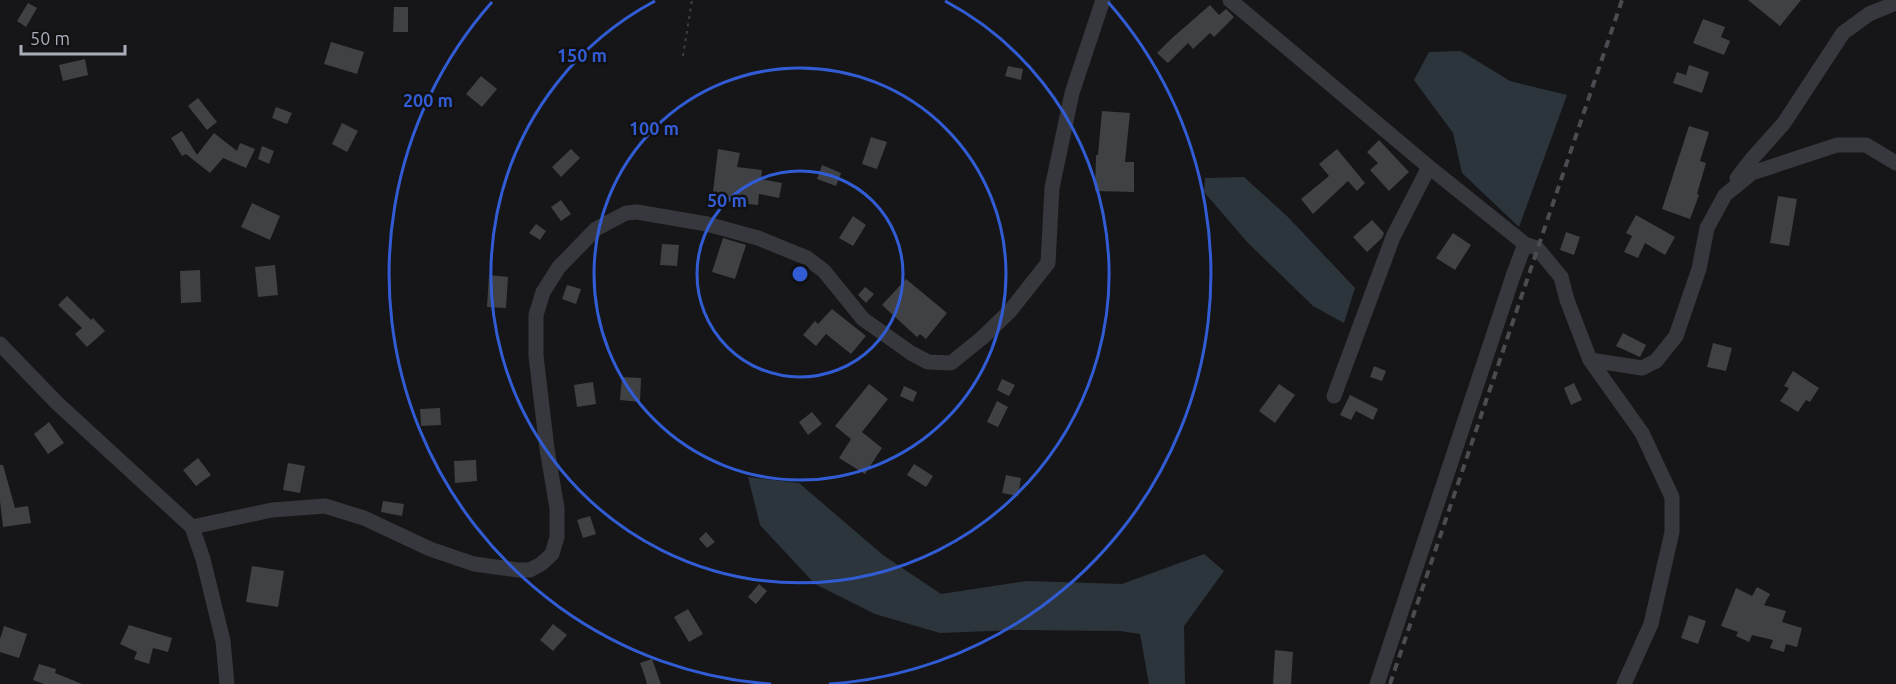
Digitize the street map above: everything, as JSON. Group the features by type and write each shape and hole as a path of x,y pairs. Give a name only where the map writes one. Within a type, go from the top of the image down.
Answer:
{"street":[{"path":"192,527 272,510 325,506 364,518 430,549 474,564 530,570 541,564 552,554 558,537 557,508 547,449 536,356 537,315 543,292 559,267 596,229 626,213 637,212 707,224 758,238 807,258 824,271 863,319 911,353 928,362 951,363 982,338 1010,310 1048,263 1052,188 1072,93 1103,0"},
{"path":"1230,0 1429,167 1525,244 1537,248 1561,277 1567,300 1590,360 1642,433 1672,497 1672,532 1651,624 1624,684"},
{"path":"1590,360 1642,368 1656,361 1676,336 1699,269 1707,228 1725,195 1750,160 1784,123 1843,33 1869,14 1896,3"},
{"path":"1725,195 1752,172 1837,146 1866,144 1896,163"},
{"path":"1334,396 1393,237 1429,167"},
{"path":"1377,684 1525,244"},
{"path":"0,344 57,403 192,527 203,559 223,641 227,684"}],"path":[{"path":"683,56 692,0"}],"shaded area":[{"path":"1461,51 1510,81 1567,95 1519,227 1462,173 1453,133 1414,80 1429,52"},
{"path":"1244,177 1288,217 1355,288 1344,323 1313,306 1248,243 1204,192 1205,178"},
{"path":"748,477 799,483 883,555 941,594 1027,581 1122,584 1204,554 1224,571 1184,626 1185,684 1149,684 1140,634 1120,631 1015,630 940,633 875,614 815,584 760,525"}],"building":[{"path":"1748,0 1801,0 1780,26"},
{"path":"28,3 37,8 26,27 17,21"},
{"path":"1210,5 1219,15 1226,9 1234,17 1214,37 1210,33 1193,49 1188,43 1168,63 1157,53"},
{"path":"394,7 408,7 408,32 393,32"},
{"path":"1703,19 1725,27 1721,37 1730,41 1724,55 1693,43"},
{"path":"331,42 364,52 357,74 324,64"},
{"path":"85,59 88,75 63,81 59,65"},
{"path":"1689,65 1709,72 1702,93 1673,83 1677,72 1686,75"},
{"path":"1008,66 1023,69 1021,80 1005,76"},
{"path":"481,76 497,89 482,107 466,94"},
{"path":"198,98 217,122 207,130 188,106"},
{"path":"276,107 292,113 287,124 272,118"},
{"path":"1102,111 1130,113 1125,162 1134,162 1134,192 1095,191 1096,155 1098,155"},
{"path":"342,123 358,131 347,152 332,144"},
{"path":"1689,126 1709,132 1700,161 1706,163 1697,194 1699,195 1690,219 1662,209"},
{"path":"182,131 197,155 214,133 237,151 240,143 255,149 246,168 223,158 210,173 186,154 182,156 171,138"},
{"path":"871,137 887,142 877,169 862,164"},
{"path":"1379,140 1409,172 1389,191 1370,170 1378,163 1367,152"},
{"path":"262,146 274,151 269,164 258,159"},
{"path":"571,149 580,158 561,177 552,167"},
{"path":"718,149 740,153 737,167 762,170 761,179 782,183 779,198 759,194 758,205 712,200"},
{"path":"1337,149 1365,183 1357,191 1348,181 1313,214 1301,199 1329,176 1319,164"},
{"path":"822,165 841,173 836,186 817,179"},
{"path":"1778,196 1797,199 1789,246 1770,243"},
{"path":"561,200 571,214 561,221 551,207"},
{"path":"252,203 280,216 270,240 241,227"},
{"path":"1636,215 1675,237 1665,255 1645,243 1638,258 1624,252 1632,236 1626,233"},
{"path":"853,216 866,225 853,246 839,238"},
{"path":"1372,220 1384,233 1382,238 1367,252 1353,237"},
{"path":"536,224 546,231 540,240 529,233"},
{"path":"1566,232 1580,237 1574,255 1560,250"},
{"path":"1453,233 1471,245 1455,270 1436,258"},
{"path":"723,238 746,245 735,279 712,272"},
{"path":"662,244 679,245 677,266 660,265"},
{"path":"275,265 278,295 258,297 255,267"},
{"path":"200,270 201,302 181,303 180,271"},
{"path":"489,275 508,277 506,308 487,307"},
{"path":"906,279 947,313 926,339 920,334 917,337 882,305"},
{"path":"567,285 581,289 576,304 562,299"},
{"path":"865,287 874,294 866,303 858,295"},
{"path":"67,296 105,331 87,347 75,334 82,328 58,305"},
{"path":"832,309 866,336 851,354 826,334 816,346 803,335 815,321 818,324"},
{"path":"1623,333 1646,345 1640,357 1616,346"},
{"path":"1713,343 1732,348 1726,371 1707,367"},
{"path":"1374,366 1386,371 1382,381 1370,377"},
{"path":"1793,371 1819,388 1810,402 1806,400 1798,412 1780,401 1789,388 1784,386"},
{"path":"622,377 641,378 640,402 620,400"},
{"path":"1002,379 1015,385 1009,396 997,390"},
{"path":"593,382 596,404 577,407 574,385"},
{"path":"1574,383 1582,400 1571,405 1564,388"},
{"path":"869,384 888,399 862,432 882,448 865,474 839,458 851,439 835,426"},
{"path":"1279,384 1295,395 1275,423 1259,411"},
{"path":"904,386 917,392 913,402 900,396"},
{"path":"1350,395 1378,409 1373,420 1356,411 1351,420 1340,415"},
{"path":"997,401 1008,407 998,427 987,422"},
{"path":"440,408 441,425 421,426 420,409"},
{"path":"812,412 822,424 808,435 799,422"},
{"path":"49,422 64,443 48,454 34,434"},
{"path":"198,458 211,475 196,486 183,470"},
{"path":"476,460 477,481 455,483 454,461"},
{"path":"288,463 305,466 300,493 283,490"},
{"path":"914,464 933,476 926,487 907,475"},
{"path":"0,465 3,465 15,508 28,506 31,523 3,527"},
{"path":"1006,475 1021,478 1018,496 1002,493"},
{"path":"383,501 404,504 402,516 381,512"},
{"path":"590,516 596,534 583,538 577,520"},
{"path":"706,532 715,542 707,548 699,539"},
{"path":"252,566 284,571 278,607 246,602"},
{"path":"759,584 767,591 756,604 748,597"},
{"path":"1757,587 1770,594 1764,605 1786,611 1782,622 1802,628 1797,647 1786,644 1784,652 1770,648 1773,640 1752,635 1749,642 1736,636 1738,632 1721,626 1736,588 1752,596"},
{"path":"688,609 703,634 689,642 674,617"},
{"path":"1689,615 1706,621 1698,644 1681,638"},
{"path":"553,624 567,635 553,651 540,640"},
{"path":"129,625 172,638 168,652 153,648 149,664 134,659 137,652 120,644"},
{"path":"4,626 27,634 19,658 0,652 0,639"},
{"path":"1275,650 1293,652 1291,684 1273,684"},
{"path":"652,659 661,684 647,684 640,663"},
{"path":"39,664 56,669 55,673 82,684 44,684 33,680"}],"railway":[{"path":"1390,684 1622,0"}]}
